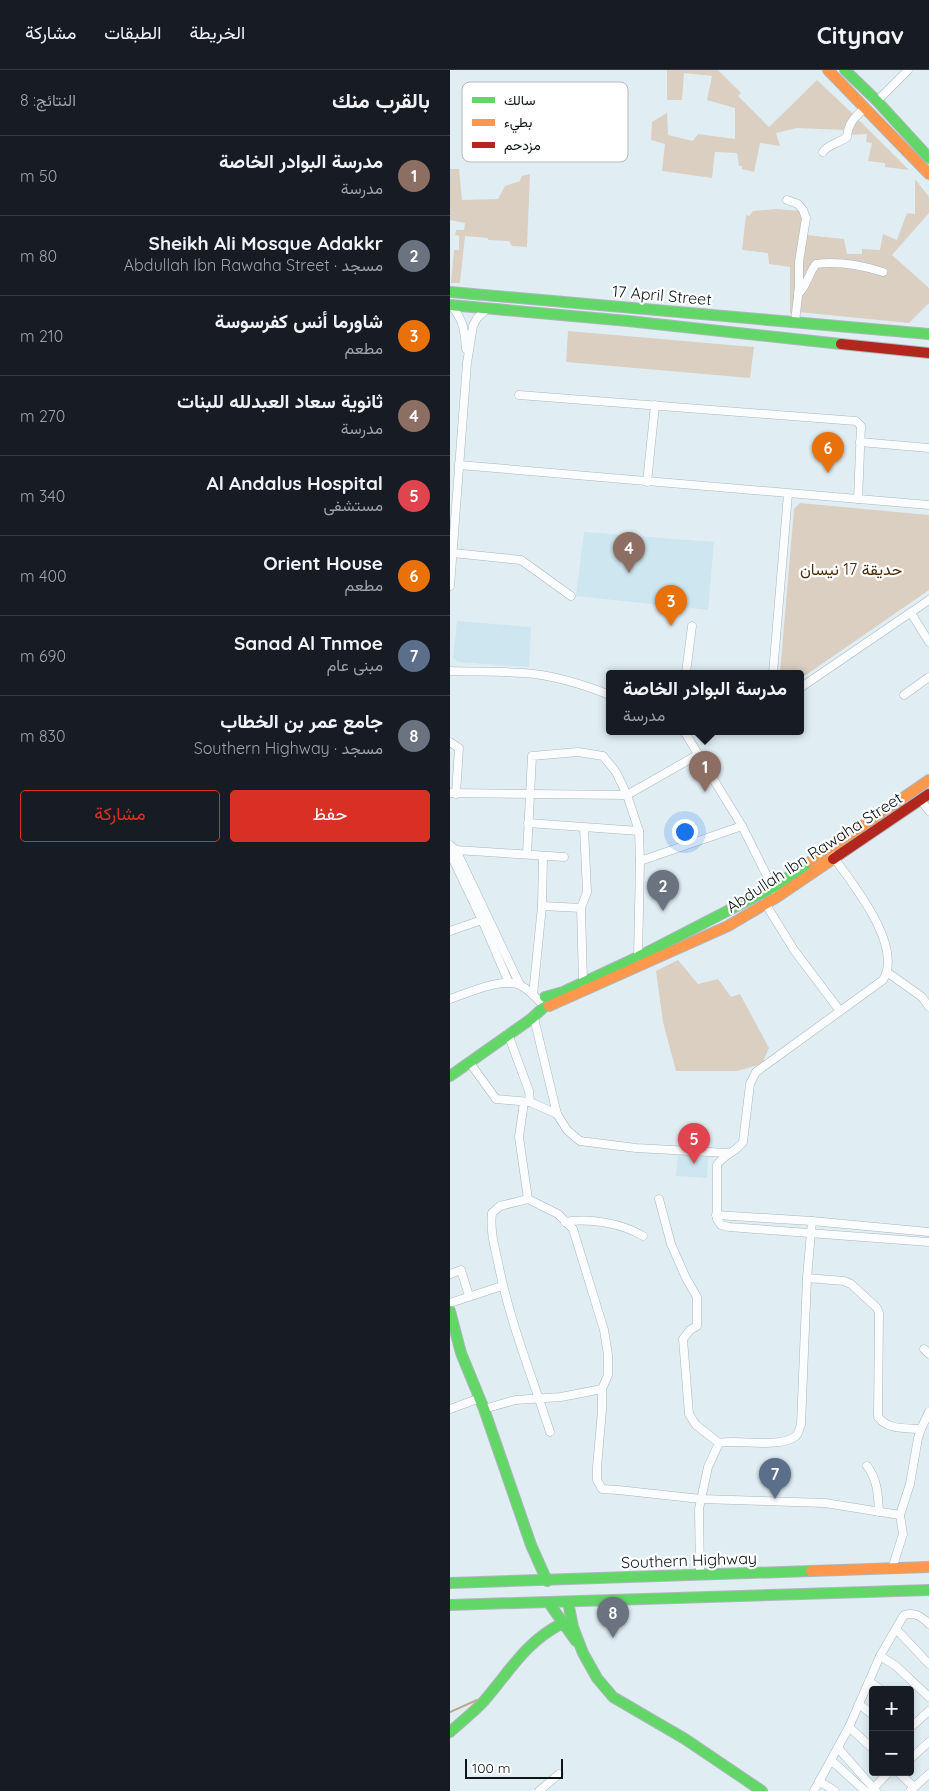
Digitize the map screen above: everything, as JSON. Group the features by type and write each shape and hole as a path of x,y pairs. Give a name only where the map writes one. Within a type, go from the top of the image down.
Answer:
{"main road":[{"path":"828,70 929,174"},
{"path":"845,70 929,158"},
{"name":"17 April Street","path":"450,292 929,335"},
{"name":"17 April Street","path":"450,305 836,342"},
{"path":"628,321 629,307"},
{"path":"836,342 929,346"},
{"path":"836,342 929,353"},
{"name":"Abdullah Ibn Rawaha Street","path":"542,1001 568,1000 728,926 765,904 775,892 828,849 929,780"},
{"name":"Abdullah Ibn Rawaha Street","path":"542,1001 775,892 835,859 925,797"},
{"path":"450,1076 508,1034 534,1018 542,1001"},
{"path":"450,1311 461,1353 480,1398 531,1545 547,1581"},
{"name":"Southern Highway","path":"450,1583 929,1567"},
{"path":"450,1605 929,1590"},
{"path":"882,1591 929,1598"},
{"path":"568,1602 580,1646 592,1672 612,1697 685,1739 762,1791"},
{"path":"549,1603 580,1646"},
{"path":"450,1732 483,1703 536,1638 550,1628 563,1623"}],"street":[{"path":"877,102 908,70"},
{"path":"823,152 826,148 847,137 850,122 865,108"},
{"path":"787,200 798,204 806,218 794,322"},
{"path":"798,294 804,289 809,280 811,270 816,264 864,266 883,272"},
{"path":"450,305 461,318 465,333 467,363"},
{"path":"450,586 467,363 473,326 477,318 488,308"},
{"path":"519,395 856,422 861,426 858,499"},
{"path":"647,482 655,405"},
{"path":"860,442 929,448"},
{"path":"459,465 929,505"},
{"path":"773,670 788,494"},
{"path":"453,553 521,560 571,596"},
{"path":"804,685 929,600"},
{"path":"910,613 929,642"},
{"path":"686,670 692,626"},
{"path":"450,671 524,673 549,676 572,681 606,694"},
{"path":"904,695 929,678"},
{"path":"687,735 742,826 775,892"},
{"path":"450,742 459,748 453,793 627,795 699,754"},
{"path":"526,854 532,756 578,752 602,756 616,772 627,795 639,831 638,957"},
{"path":"925,797 929,811"},
{"path":"528,823 639,831"},
{"path":"640,861 742,826"},
{"path":"583,982 581,908 587,892 584,828"},
{"path":"452,849 564,857"},
{"path":"452,849 509,983"},
{"path":"452,849 520,985"},
{"path":"828,849 873,914 887,947 887,972 882,980 756,1072 750,1084 743,1142 740,1147 727,1153 717,1165 716,1215 718,1222 725,1227 929,1242"},
{"path":"542,1001 543,856"},
{"path":"765,904 794,950 840,1011"},
{"path":"542,906 581,908"},
{"path":"450,931 482,920"},
{"path":"887,972 922,997 929,1007"},
{"path":"450,999 500,983 509,983 520,985 542,1001"},
{"path":"534,1018 557,1114 567,1130 580,1141 636,1148 727,1153"},
{"path":"508,1034 530,1091 520,1137 528,1199"},
{"path":"470,1063 496,1099 527,1102 557,1114"},
{"path":"550,1432 502,1286 491,1227 492,1213 500,1206 528,1199 558,1214 573,1229 604,1330 608,1355 608,1375 602,1389 597,1467 597,1480 602,1489 701,1499 825,1503 900,1516"},
{"path":"659,1199 671,1244 686,1278 697,1297 697,1326 690,1330 683,1339 689,1414 696,1425 719,1443 730,1441 776,1443 790,1439 797,1434 801,1425 807,1278 812,1221"},
{"path":"716,1215 812,1221 929,1232"},
{"path":"565,1222 582,1219 631,1229 643,1236"},
{"path":"450,1274 461,1270 469,1296"},
{"path":"807,1278 844,1280 877,1308 879,1313 878,1417 891,1427 921,1429"},
{"path":"450,1303 502,1286"},
{"path":"484,1409 515,1400 561,1397 602,1389"},
{"path":"450,1410 480,1398"},
{"path":"892,1569 903,1534 900,1516 910,1484 921,1429 929,1412"},
{"path":"700,1575 699,1509 708,1468 719,1443"},
{"path":"867,1466 875,1482 879,1512"},
{"path":"814,1791 849,1727 880,1656 904,1615 911,1613 921,1616 929,1624"},
{"path":"896,1629 929,1664"},
{"path":"880,1656 896,1666 929,1697"},
{"path":"869,1681 876,1686"},
{"path":"859,1704 869,1713"},
{"path":"914,1724 929,1711"},
{"path":"849,1727 869,1745"},
{"path":"914,1755 929,1742"},
{"path":"838,1748 871,1790"},
{"path":"831,1760 871,1790"},
{"path":"539,1791 559,1774"},
{"path":"901,1776 912,1789 929,1774"},
{"path":"871,1790 885,1776"},
{"path":"819,1781 835,1791"}],"shaded area":[{"path":"584,532 714,542 708,610 576,596"},
{"path":"457,621 531,627 529,667 458,662 453,658"},
{"path":"678,1155 708,1157 707,1178 676,1176"}],"green space":[{"path":"667,70 718,70 741,93 738,96 769,127 817,80 853,114 844,130 797,128 776,133 780,146 760,143 754,172 742,169 742,166 739,166 737,153 715,152 712,178 662,171 665,144 651,140 652,122 667,113 668,135 693,141 698,134 735,139 735,108 707,100 712,76 684,73 682,100 667,100"},
{"path":"860,121 909,170 885,167 885,163 868,161 872,143 866,142 867,134 849,135 854,123"},
{"path":"450,169 459,169 462,200 498,199 505,186 520,181 522,176 530,174 527,247 512,246 509,241 465,236 460,283 451,283 454,250 459,250 459,236 455,235 456,230 464,230 465,223 450,220"},
{"path":"915,179 929,197 929,213 892,255 929,288 929,303 909,323 798,312 801,262 806,235 844,239 847,254 862,254 862,249 880,250 883,234 897,240 907,213 915,214"},
{"path":"776,209 801,211 803,219 794,314 790,313 790,267 769,264 768,253 742,250 746,215 749,216 753,211"},
{"path":"568,331 754,347 750,378 566,362"},
{"name":"حديقة 17 نيسان","path":"800,503 929,515 929,590 804,676 804,670 780,670 794,509"},
{"path":"678,960 698,984 718,979 731,997 740,994 769,1048 762,1064 737,1071 676,1071 663,1022 656,971"}],"waterway":[{"path":"450,1712 477,1700"}],"traffic: fast":[{"path":"845,70 877,101 929,158"},
{"path":"450,292 929,334"},
{"path":"450,305 628,321 841,344"},
{"path":"545,997 563,992 638,957 772,888 810,862"},
{"path":"450,1076 531,1019 543,1008"},
{"path":"450,1311 461,1353 484,1409 531,1545 547,1581"},
{"path":"450,1583 811,1571"},
{"path":"450,1605 929,1590"},
{"path":"568,1602 573,1627 583,1653 597,1678 613,1697 685,1739 762,1791"},
{"path":"549,1603 576,1641"},
{"path":"450,1732 484,1701 519,1657 550,1630 563,1623"}],"traffic: slow":[{"path":"828,70 929,174"},
{"path":"810,862 929,780"},
{"path":"549,1006 728,926 777,897 833,859"},
{"path":"811,1571 929,1567"}],"traffic: jam":[{"path":"841,344 929,353"},
{"path":"833,859 929,794"}],"place":[{"name":"Orient House","path":"828,473"},
{"name":"ثانوية سعاد العبدلله للبنات","path":"629,573"},
{"name":"شاورما أنس كفرسوسة","path":"671,626"},
{"name":"مدرسة البوادر الخاصة","path":"705,792"},
{"name":"Sheikh Ali Mosque Adakkr","path":"663,911"},
{"name":"Al Andalus Hospital","path":"694,1164"},
{"name":"Sanad Al Tnmoe","path":"775,1499"},
{"name":"جامع عمر بن الخطاب","path":"613,1638"}]}
